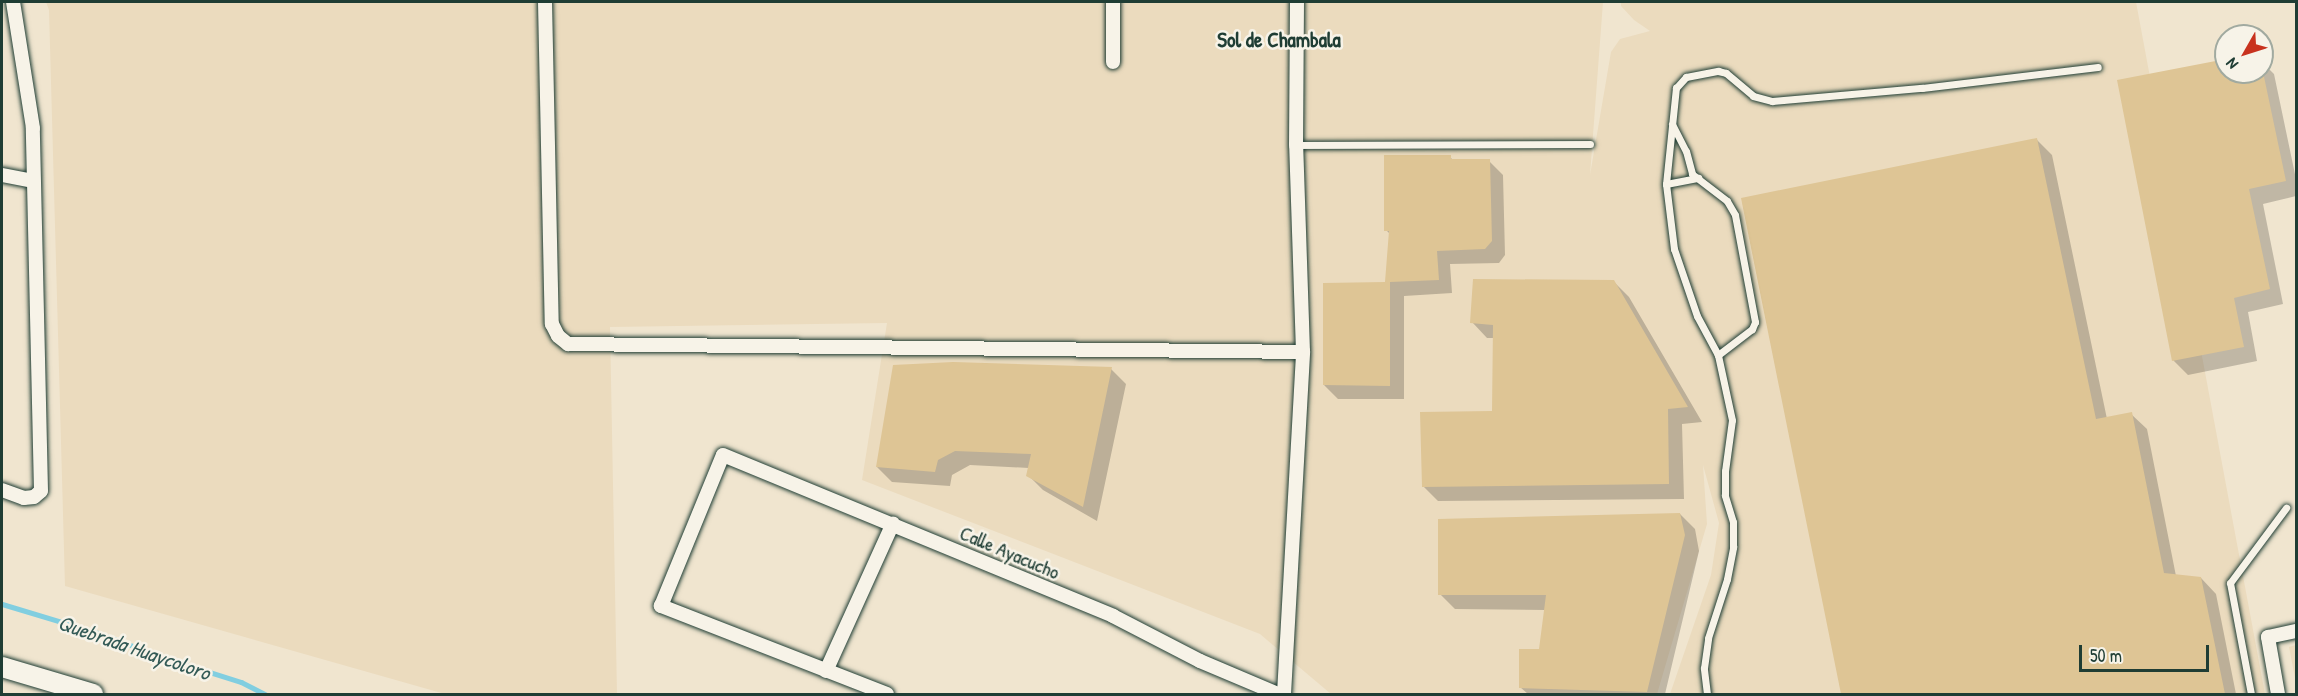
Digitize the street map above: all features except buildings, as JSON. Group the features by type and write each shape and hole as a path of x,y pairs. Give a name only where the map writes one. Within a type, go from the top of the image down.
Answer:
{"main road":[{"path":"2,666 93,694"}],"street":[{"path":"2,490 24,498 34,497 41,491 33,128 12,2"},
{"path":"545,2 552,324 558,336 568,345 1303,352"},
{"path":"1113,2 1113,62"},
{"path":"1284,694 1303,352 1296,145 1297,2"},
{"path":"2,175 33,181"},
{"name":"Calle Ayacucho","path":"826,671 661,606 723,455 893,523 1010,575 1113,616 1200,661 1278,694"},
{"path":"887,694 826,671 893,523"},
{"path":"2278,694 2268,637 2296,631"}],"lane":[{"path":"1707,694 1704,668 1708,638 1727,579 1733,547 1733,522 1725,495 1725,471 1732,420 1718,355 1697,316 1674,249 1666,184 1676,88 1686,77 1718,71 1726,73 1754,96 1772,101 1922,88 2098,67"},
{"path":"1672,124 1686,150 1688,168 1732,206 1755,322 1752,329 1718,355"},
{"path":"1296,145 1590,144"},
{"path":"1666,184 1698,178"},
{"path":"2251,694 2230,583 2286,508"}],"shaded area":[{"path":"46,2 1603,2 1590,175 1611,52 1620,39 1650,31 1634,20 1621,6 1621,2 2136,2 2265,694 1670,694 1711,575 1719,523 1703,465 1707,524 1657,694 1331,694 1260,634 862,480 887,323 610,327 617,694 445,694 65,586 49,10"},
{"path":"2296,645 2296,683 2289,647"}],"waterway":[{"name":"Quebrada Huaycoloro","path":"2,604 98,633 165,658 241,682 265,694"}],"district":[{"name":"Sol de Chambala","path":"1279,40"}]}
